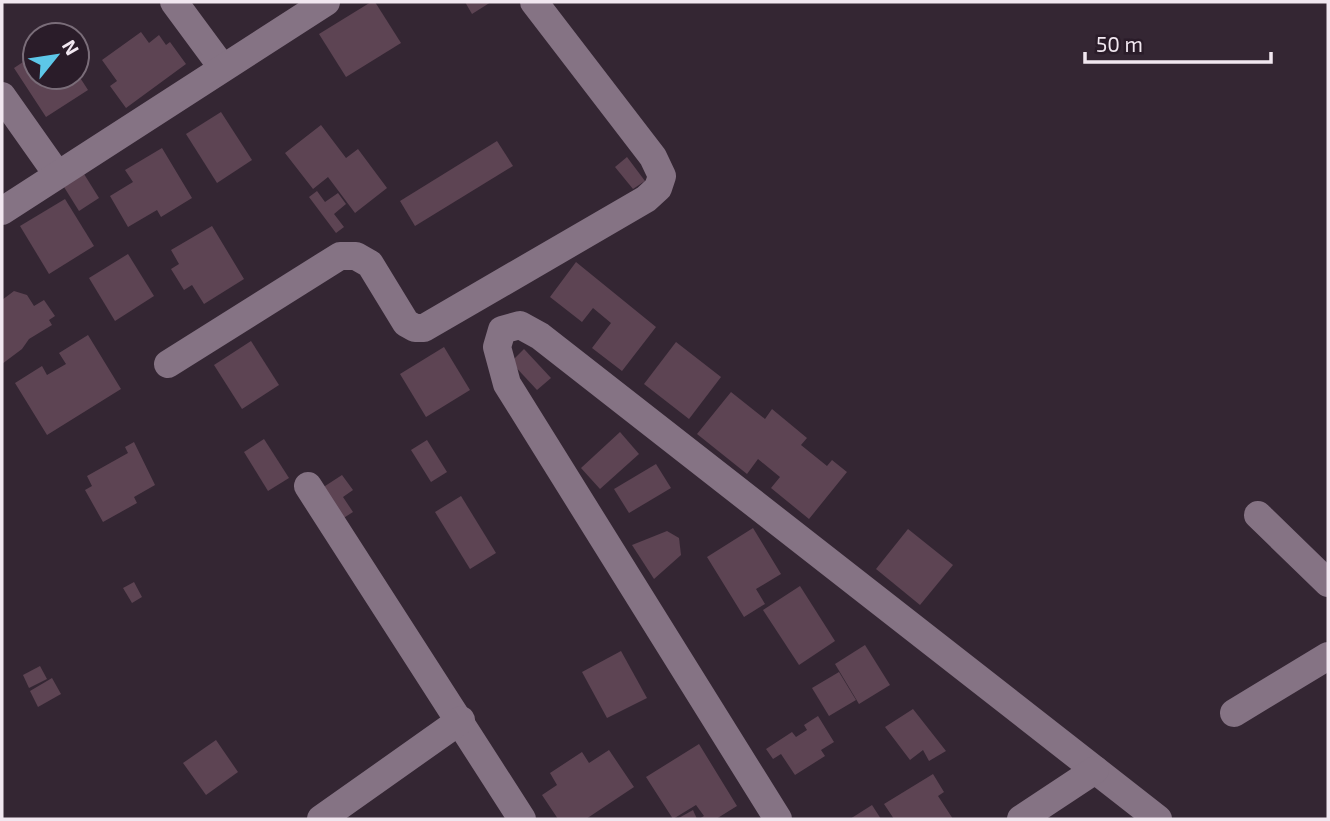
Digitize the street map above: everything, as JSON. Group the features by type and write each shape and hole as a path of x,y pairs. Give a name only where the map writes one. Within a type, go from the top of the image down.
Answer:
{"street":[{"path":"174,2 222,67"},
{"path":"2,211 326,2"},
{"path":"167,364 340,256 356,256 370,264 405,323 415,328 424,328 646,199 658,188 662,176 653,157 534,2"},
{"path":"2,96 57,174"},
{"path":"778,819 507,384 497,347 502,330 520,325 540,337 1158,819"},
{"path":"309,486 523,819"},
{"path":"1258,515 1328,583"},
{"path":"1234,713 1328,656"},
{"path":"321,819 461,720"},
{"path":"1021,819 1095,769"}],"building":[{"path":"375,2 401,43 346,77 319,34"},
{"path":"465,2 491,2 472,14"},
{"path":"141,32 149,43 159,35 166,45 170,42 186,64 126,108 110,86 117,81 102,60"},
{"path":"21,63 21,79 14,68"},
{"path":"29,91 86,91 46,117"},
{"path":"221,112 252,160 217,183 186,134"},
{"path":"321,125 346,158 358,149 387,188 355,213 328,177 313,189 285,153"},
{"path":"497,141 513,166 415,226 400,201"},
{"path":"162,148 192,198 161,217 157,210 128,227 110,196 133,182 125,170"},
{"path":"627,157 645,181 633,189 615,167"},
{"path":"84,174 99,198 79,211 64,187"},
{"path":"317,191 325,202 338,193 346,204 334,214 344,227 336,233 309,197"},
{"path":"65,199 94,246 49,274 20,226"},
{"path":"212,226 244,279 204,304 192,285 184,290 171,269 179,264 171,250"},
{"path":"128,254 154,296 115,321 89,278"},
{"path":"576,262 656,327 622,371 592,348 611,323 593,308 582,322 550,297"},
{"path":"14,291 27,295 34,306 44,300 55,316 49,320 52,325 29,339 22,349 2,364 2,300"},
{"path":"88,335 121,389 47,435 15,383 42,366 47,375 66,364 59,353"},
{"path":"251,341 279,385 242,409 214,365"},
{"path":"676,342 721,377 689,419 644,384"},
{"path":"444,347 470,390 426,417 400,374"},
{"path":"524,349 551,378 537,390 511,362"},
{"path":"731,392 765,419 772,409 807,438 801,445 827,466 832,460 847,472 809,519 771,488 780,477 758,459 747,474 697,434"},
{"path":"620,432 639,454 600,489 581,468"},
{"path":"264,439 289,478 268,491 244,452"},
{"path":"427,440 447,472 431,482 411,450"},
{"path":"134,442 155,485 134,497 137,503 103,522 85,490 92,486 87,476 128,453 125,447"},
{"path":"656,464 671,488 629,513 614,489"},
{"path":"342,475 353,490 343,497 353,512 342,519 322,488"},
{"path":"461,496 496,553 470,569 435,512"},
{"path":"753,528 781,574 756,589 765,604 744,617 707,557"},
{"path":"908,529 953,565 920,605 876,569"},
{"path":"667,531 679,538 681,555 654,579 632,545"},
{"path":"134,582 142,597 132,603 123,588"},
{"path":"800,586 835,641 799,665 763,610"},
{"path":"865,645 890,685 859,704 835,664"},
{"path":"621,651 647,698 607,718 582,672"},
{"path":"40,666 47,679 29,688 23,675"},
{"path":"839,672 856,700 829,716 812,688"},
{"path":"52,678 61,694 38,707 30,691"},
{"path":"913,709 946,751 929,761 923,750 910,760 885,727"},
{"path":"818,716 834,742 821,750 825,756 795,775 781,754 773,759 766,749 792,732 796,737 807,730 804,725"},
{"path":"216,740 238,772 206,795 183,763"},
{"path":"699,744 737,806 716,819 699,819 704,816 696,805 673,819 646,777"},
{"path":"609,750 634,787 586,819 558,819 542,795 557,785 550,773 582,752 589,763"},
{"path":"933,774 944,792 938,796 953,819 894,819 884,804"},
{"path":"872,805 881,819 850,819"},
{"path":"693,810 697,819 677,819"}]}
